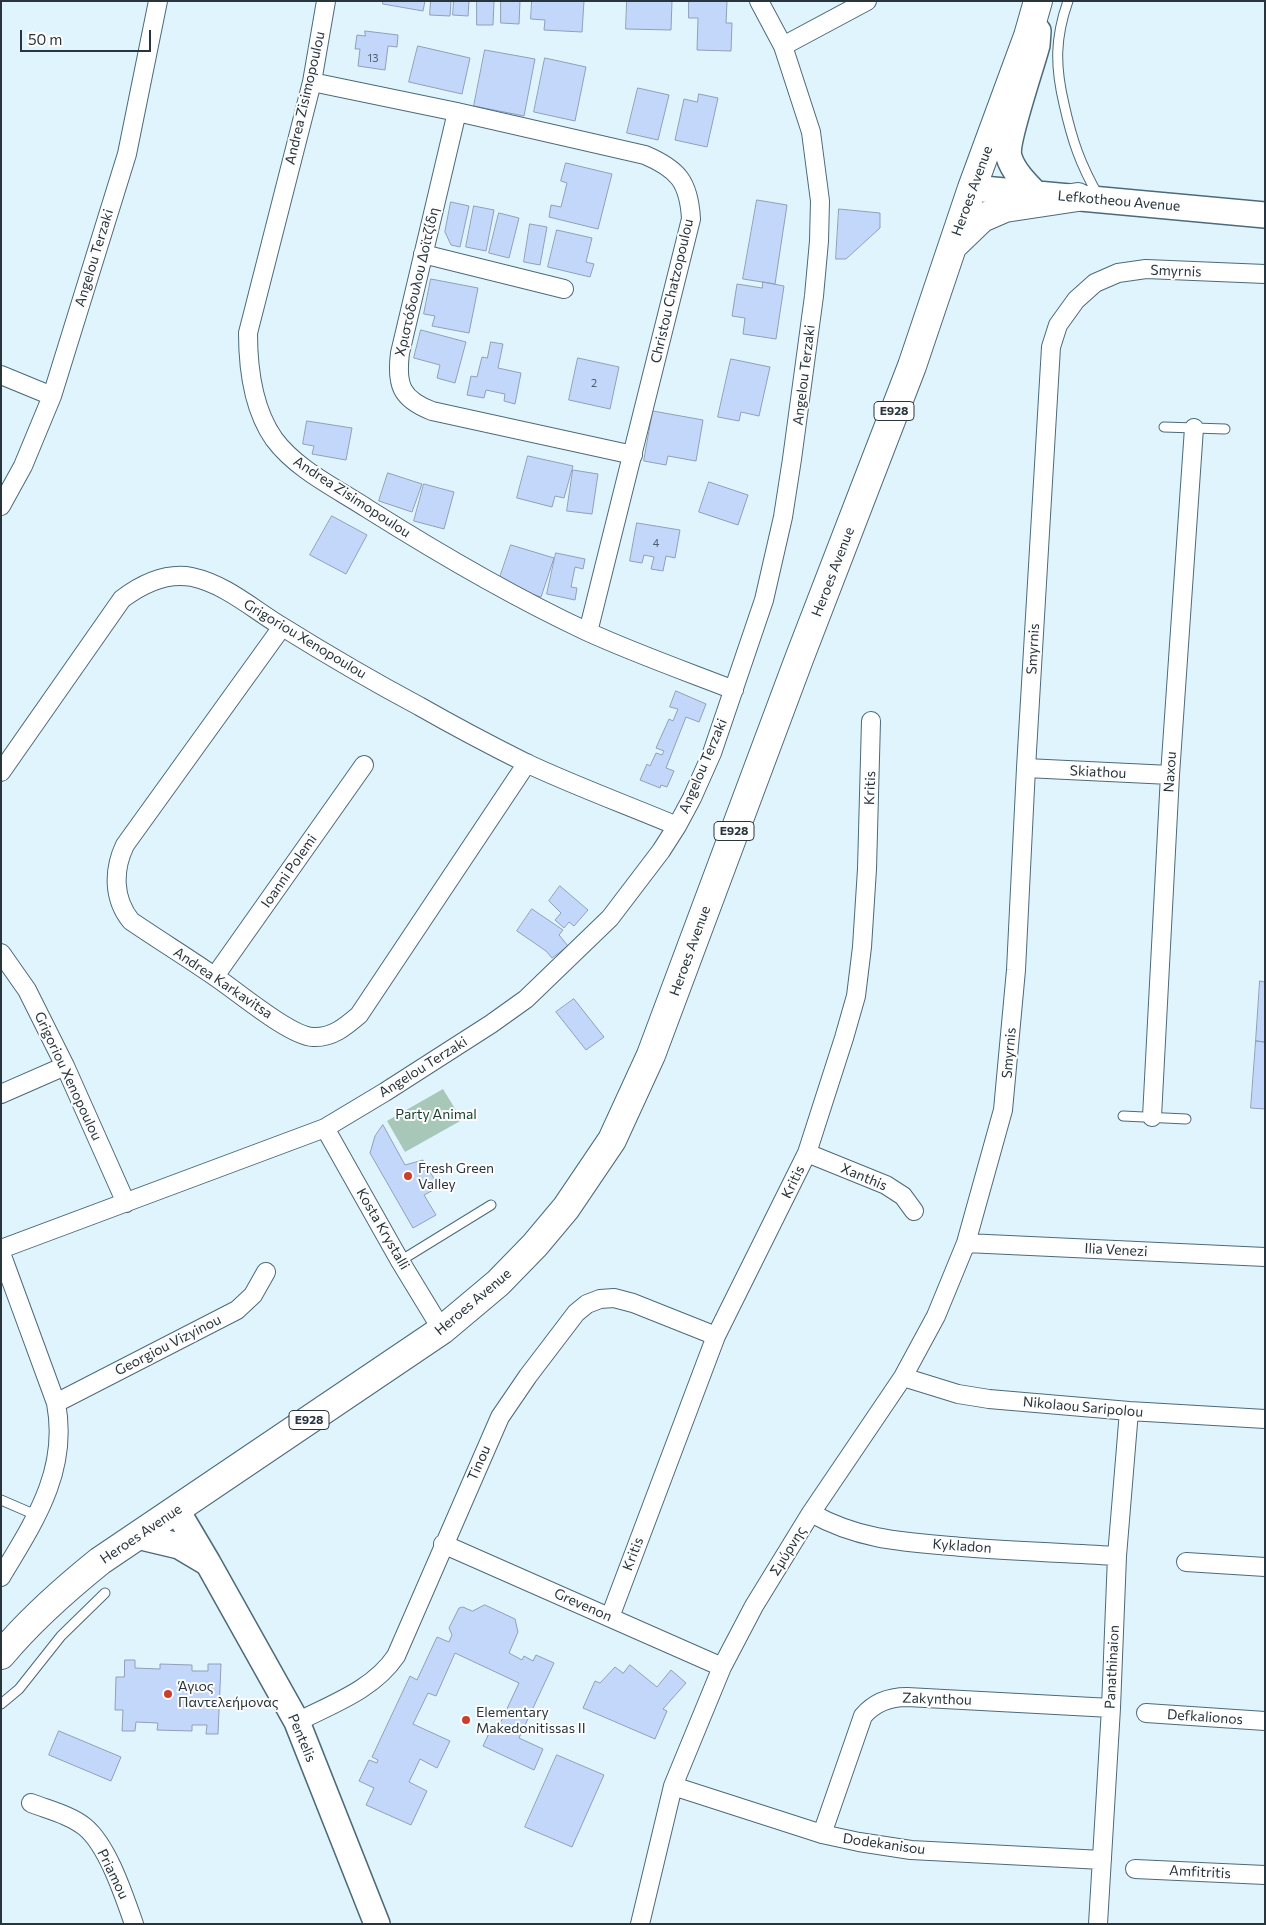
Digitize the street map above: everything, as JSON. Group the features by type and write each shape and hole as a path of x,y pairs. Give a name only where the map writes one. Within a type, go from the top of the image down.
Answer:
{"main road":[{"name":"Heroes Avenue","path":"1,1655 65,1589 100,1561 442,1330 498,1283 536,1245 560,1215 590,1175 612,1140 651,1055 799,659 912,366 972,188 998,122 1035,10"},
{"path":"952,248 982,218 1005,208 1090,198"}],"street":[{"name":"Angelou Terzaki","path":"1,506 23,466 52,396 127,154 158,1"},
{"name":"Andrea Zisimopoulou","path":"326,1 312,82 248,333 250,373 262,416 273,437 285,452 303,467 412,536 522,600 588,632 734,690"},
{"name":"Angelou Terzaki","path":"1,1251 325,1128 492,1024 526,999 610,918 661,851 692,798 712,753 764,600 783,517 804,378 819,241 820,201 811,132 783,46 759,1"},
{"path":"783,46 867,1"},
{"path":"1035,10 1038,27 1037,45 1011,133 1009,156 1022,178 1036,194"},
{"name":"Christou Chatzopoulou","path":"312,82 457,112 645,155 659,161 677,173 688,191 691,219 588,632"},
{"name":"Χριστόδουλου Δοϊτζίδη","path":"457,112 400,353 398,376 402,390 410,400 432,411 632,455"},
{"name":"Lefkotheou Avenue","path":"972,188 1265,215"},
{"path":"423,254 564,289"},
{"name":"Smyrnis","path":"966,1243 1003,1110 1006,1089 1016,970 1051,347 1058,325 1076,300 1095,283 1118,273 1146,269 1265,274"},
{"path":"1,375 52,396"},
{"name":"Naxou","path":"1152,1117 1170,775 1194,428"},
{"name":"Grigoriou Xenopoulou","path":"1,772 122,599 139,586 156,579 171,576 190,576 224,589 282,627 419,707 527,763 676,826"},
{"name":"Andrea Karkavitsa","path":"282,627 125,845 116,871 119,901 123,912 131,921 215,976 292,1031 311,1037 325,1037 346,1026 359,1015 527,763"},
{"name":"Kritis","path":"610,1617 716,1336 807,1153 844,1038 856,996 862,947 867,869 871,721"},
{"name":"Ioanni Polemi","path":"215,976 364,765"},
{"name":"Skiathou","path":"1026,768 1170,775"},
{"name":"Grigoriou Xenopoulou","path":"1,954 27,990 65,1066 126,1203"},
{"path":"1,1094 65,1066"},
{"name":"Kosta Krystalli","path":"325,1128 400,1261 442,1330"},
{"name":"Xanthis","path":"807,1153 886,1185 903,1196 914,1211"},
{"name":"Ilia Venezi","path":"966,1243 1265,1258"},
{"name":"Σμύρνης","path":"640,1924 673,1786 722,1666 754,1606 811,1513 903,1377 936,1316 966,1243"},
{"path":"1,1251 56,1403 60,1440 57,1459 38,1516 1,1577"},
{"name":"Georgiou Vizyinou","path":"56,1403 237,1310 253,1294 266,1272"},
{"name":"Tinou","path":"297,1722 364,1687 389,1665 396,1656 443,1544 500,1417 564,1327 587,1304 600,1299 614,1298 633,1303 716,1336"},
{"name":"Nikolaou Saripolou","path":"903,1377 958,1394 989,1399 1129,1411 1265,1419"},
{"name":"Panathinaion","path":"1098,1924 1111,1708 1117,1556 1129,1411"},
{"name":"Pentelis","path":"176,1509 297,1722 377,1924"},
{"name":"Kykladon","path":"811,1513 842,1529 864,1535 912,1542 1117,1556"},
{"path":"137,1536 179,1546 208,1563"},
{"name":"Grevenon","path":"443,1544 722,1666"},
{"path":"1186,1562 1265,1567"},
{"name":"Zakynthou","path":"822,1834 863,1716 870,1708 880,1702 907,1697 1111,1708"},
{"name":"Defkalionos","path":"1146,1713 1265,1721"},
{"name":"Dodekanisou","path":"673,1786 822,1834 859,1842 911,1850 1102,1860"},
{"name":"Priamou","path":"31,1803 65,1815 86,1828 104,1852 122,1889 134,1924"},
{"name":"Amfitritis","path":"1135,1869 1265,1875"}],"lane":[{"path":"1068,1 1058,40 1056,64 1073,144 1084,170 1090,198"},
{"path":"1164,427 1225,429"},
{"path":"1123,1116 1186,1119"},
{"path":"400,1261 491,1206"},
{"path":"1,1500 38,1516"},
{"path":"1,1704 19,1689 61,1636 105,1593"}],"green space":[{"name":"Party Animal","path":"443,1089 462,1120 405,1152 387,1121"}],"building":[{"path":"383,1 425,1 423,11 383,4"},
{"path":"431,1 451,1 450,16 430,15"},
{"path":"454,1 469,1 468,16 453,15"},
{"path":"477,1 494,1 493,25 477,25"},
{"path":"501,1 520,1 519,24 501,23"},
{"path":"532,1 584,1 582,32 544,30 545,20 531,19"},
{"path":"627,1 672,1 671,30 626,29"},
{"path":"689,1 727,1 726,23 732,23 731,51 697,50 698,18 689,18"},
{"path":"365,31 398,35 397,47 388,46 385,70 358,66 360,49 355,49 357,35 365,36"},
{"path":"418,46 470,58 462,94 409,82"},
{"path":"485,50 535,59 524,116 474,106"},
{"path":"545,58 586,67 575,121 534,112"},
{"path":"638,88 669,95 658,140 627,133"},
{"path":"699,94 718,98 707,147 675,140 684,99 697,102"},
{"path":"566,163 612,174 598,229 549,217 551,205 561,207 567,183 561,181"},
{"path":"757,200 787,205 775,284 743,279"},
{"path":"451,202 469,206 460,247 451,245 445,232"},
{"path":"474,206 494,210 486,251 466,247"},
{"path":"839,209 880,213 880,228 846,259 836,259"},
{"path":"499,213 519,218 509,258 489,253"},
{"path":"530,224 547,227 540,265 524,262"},
{"path":"557,230 592,238 586,262 594,264 590,277 548,267"},
{"path":"431,279 478,288 469,333 432,326 435,316 424,314"},
{"path":"763,282 784,286 776,339 743,334 745,318 732,316 737,284 762,288"},
{"path":"421,330 466,342 455,383 437,378 440,365 414,358"},
{"path":"491,342 503,344 498,368 521,373 515,404 504,401 505,394 486,390 484,398 467,395 471,376 477,377 482,357 487,358"},
{"path":"578,358 619,367 610,409 569,400"},
{"path":"731,359 770,367 759,416 741,412 739,421 718,417"},
{"path":"653,411 703,420 696,461 668,456 666,465 644,461"},
{"path":"307,421 352,428 346,460 312,454 314,446 303,444"},
{"path":"528,456 573,466 564,498 555,496 552,507 517,498"},
{"path":"573,470 598,474 592,514 567,511"},
{"path":"388,473 422,484 412,512 379,501"},
{"path":"709,482 748,495 738,525 699,512"},
{"path":"424,484 454,492 444,529 414,521"},
{"path":"332,516 367,535 346,574 310,555"},
{"path":"637,523 680,530 675,558 666,556 663,571 651,569 654,557 644,555 642,563 630,561"},
{"path":"511,545 554,558 541,597 498,583"},
{"path":"556,553 585,559 583,569 575,567 571,587 577,588 575,600 547,594"},
{"path":"676,691 706,704 699,722 686,717 666,768 674,771 667,787 661,785 660,788 640,780 647,764 650,766 656,753 662,755 664,751 656,748 669,719 673,721 678,709 670,707"},
{"path":"560,886 588,910 574,926 569,922 564,928 555,920 561,913 549,901"},
{"path":"532,909 563,930 559,935 568,946 552,958 546,951 517,931"},
{"path":"1260,981 1265,982 1265,1042 1256,1041"},
{"path":"574,999 604,1037 586,1050 556,1012"},
{"path":"1256,1041 1265,1042 1265,1109 1251,1108"},
{"name":"Fresh Green Valley","path":"383,1125 405,1165 423,1160 439,1187 424,1195 436,1215 413,1228 370,1153 375,1136"},
{"path":"485,1605 515,1619 518,1632 509,1653 522,1660 524,1656 533,1661 536,1655 554,1663 519,1738 543,1749 534,1770 483,1746 492,1727 497,1730 519,1683 455,1653 436,1696 428,1693 413,1724 450,1741 437,1768 420,1759 409,1782 427,1791 411,1825 366,1805 374,1788 359,1781 369,1760 377,1763 378,1760 372,1757 410,1676 417,1680 437,1637 449,1642 452,1635 449,1628 459,1608 463,1607 472,1611"},
{"name":"Άγιος Παντελεήμονας","path":"125,1660 135,1660 135,1668 160,1669 160,1664 192,1665 192,1671 208,1671 208,1664 221,1664 218,1734 206,1734 207,1725 192,1725 192,1731 157,1730 158,1723 136,1722 135,1731 122,1731 123,1710 115,1710 116,1677 124,1677"},
{"path":"630,1665 657,1687 671,1670 686,1683 663,1709 667,1711 655,1739 583,1708 595,1681 600,1683 615,1667 623,1673"},
{"path":"59,1731 121,1757 111,1781 49,1755"},
{"path":"557,1755 604,1775 572,1847 525,1827"}],"place":[{"name":"Fresh Green Valley","path":"408,1176"},
{"name":"Άγιος Παντελεήμονας","path":"168,1694"},
{"name":"Elementary Makedonitissas II","path":"466,1720"}]}
